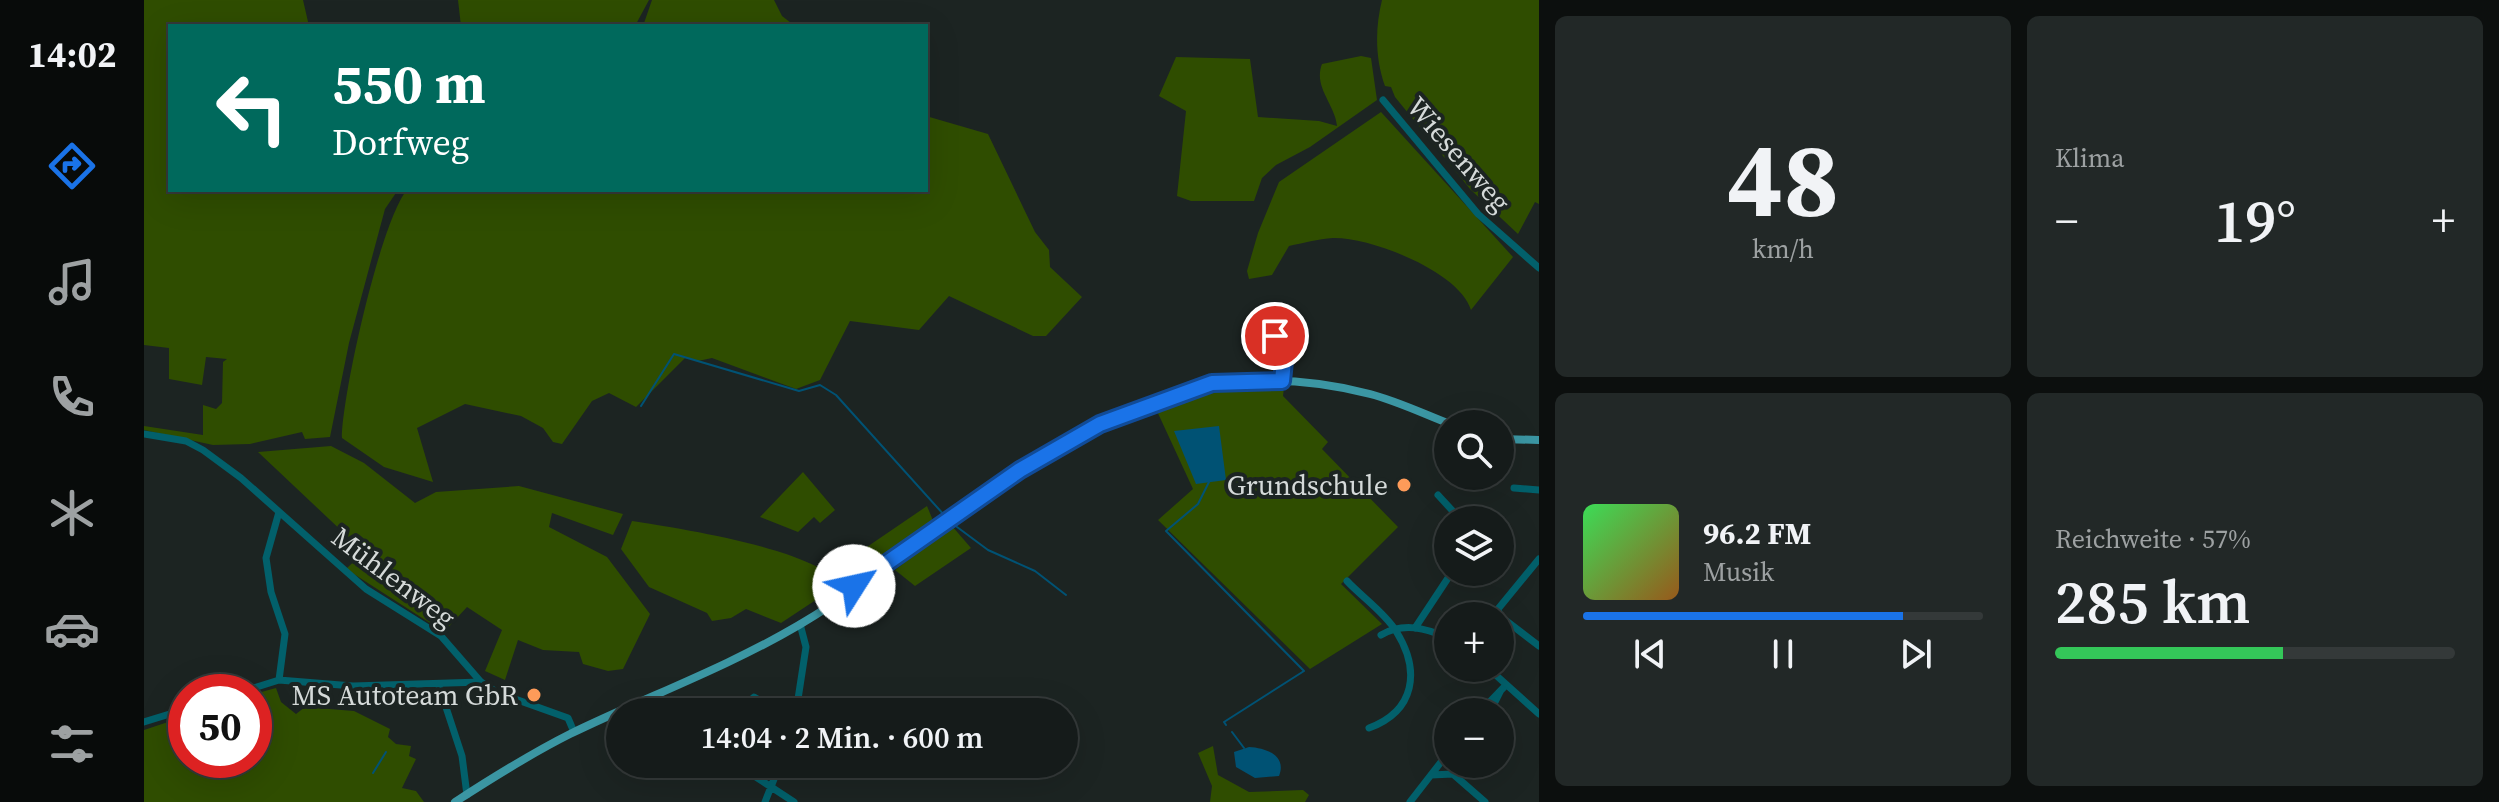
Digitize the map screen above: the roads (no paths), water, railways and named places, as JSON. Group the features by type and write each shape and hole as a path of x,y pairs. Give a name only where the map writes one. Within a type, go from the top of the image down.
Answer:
{"main road":[{"path":"653,698 728,664 800,624 1020,470 1100,424 1212,383 1282,381 1332,386 1373,394 1434,418"},
{"path":"1514,439 1539,440"},
{"path":"455,802 574,732 606,718"}],"street":[{"name":"Wiesenweg","path":"1383,100 1478,214 1539,268"},
{"path":"1275,336 1284,361 1282,381"},
{"name":"Mühlenweg","path":"144,434 186,441 203,450 366,589 441,636 481,682 498,693 568,718 574,732"},
{"path":"1514,488 1539,490"},
{"path":"1438,495 1448,506"},
{"path":"279,512 266,558 271,592 285,634 279,680"},
{"path":"1504,602 1539,559"},
{"path":"1347,581 1395,628 1408,668 1407,700 1389,721 1369,728"},
{"path":"1415,628 1443,586"},
{"path":"798,698 806,647 800,624"},
{"path":"1514,627 1539,646"},
{"path":"1381,635 1395,628 1415,628 1434,634"},
{"path":"272,682 439,686 481,682"},
{"path":"1503,682 1539,714"},
{"path":"1494,698 1506,685"},
{"path":"439,686 462,756 467,795"},
{"path":"144,722 168,715"},
{"path":"1410,802 1434,771"},
{"path":"757,778 794,802"},
{"path":"765,802 775,778"},
{"path":"1458,778 1485,802"},
{"path":"771,802 772,788"}],"water":[{"path":"1219,426 1226,480 1196,484 1174,431"},
{"path":"1249,747 1274,754 1280,763 1279,776 1255,778 1236,767 1234,752"}],"waterway":[{"path":"641,406 674,354 799,391 820,385 836,395 945,516"},
{"path":"1209,482 1198,504 1166,531 1304,671 1224,722 1226,725"},
{"path":"953,524 988,550 1035,571 1066,595"},
{"path":"1232,732 1244,748"},
{"path":"373,773 386,752"}],"place":[{"name":"Grundschule","path":"1404,485"},
{"name":"MS Autoteam GbR","path":"534,695"}]}
